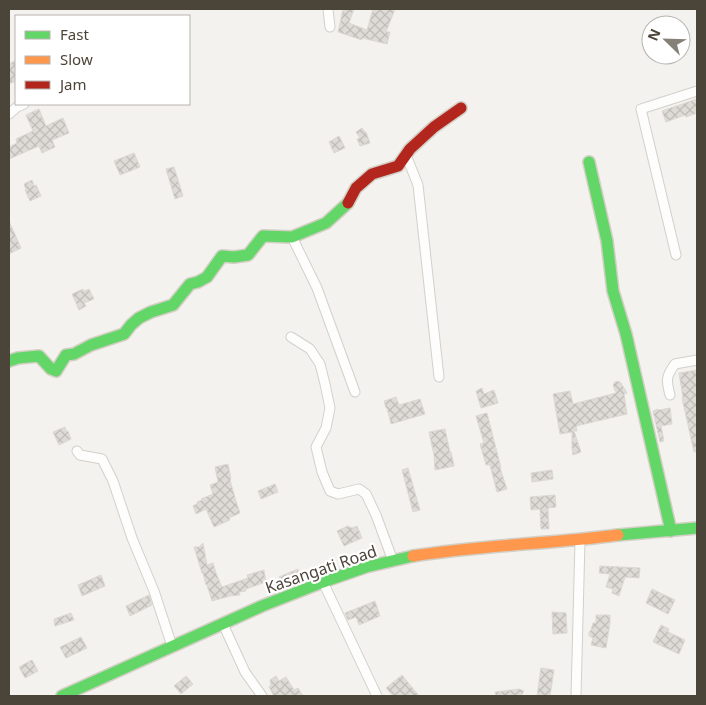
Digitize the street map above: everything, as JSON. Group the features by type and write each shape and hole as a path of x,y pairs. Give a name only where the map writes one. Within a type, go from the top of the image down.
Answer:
{"street":[{"path":"328,9 330,27"},
{"path":"676,255 641,109 697,91"},
{"path":"9,114 22,105"},
{"path":"9,361 38,356 51,369 56,371 66,355 74,354 91,345 124,334 139,318 173,305 190,284 207,277 222,256 248,255 263,236 292,237 326,223 348,202 356,188 372,174 398,166 410,149 434,127 461,108"},
{"path":"406,155 418,185 438,377"},
{"path":"589,162 607,241 613,291 626,334 671,530"},
{"path":"292,237 317,288 355,392"},
{"path":"292,337 310,349 320,364 322,371 330,408 326,428 316,447 322,472 330,491 338,494 359,489 366,494 393,561"},
{"path":"670,395 666,381 669,371 675,364 697,360"},
{"path":"77,451 80,455 102,459 113,481 132,538 154,591 172,646"},
{"name":"Kasangati Road","path":"62,696 262,606 366,567 414,556 506,545 580,540 633,533 697,528"},
{"path":"576,696 580,540"},
{"path":"323,582 377,696"},
{"path":"223,624 245,672 262,696"}],"building":[{"path":"343,9 354,9 349,23 367,30 373,9 395,9 386,32 390,32 387,44 362,38 362,40 338,32"},
{"path":"15,61 15,81 9,84 9,64"},
{"path":"697,99 697,113 666,122 662,111"},
{"path":"39,109 46,126 63,118 69,133 52,140 55,147 42,153 39,146 9,159 9,147 17,143 16,139 33,131 26,115"},
{"path":"362,128 366,132 370,143 360,146 357,139 360,138 356,132"},
{"path":"339,136 345,148 334,153 329,142"},
{"path":"134,153 140,167 120,175 114,161"},
{"path":"174,167 183,196 175,199 166,169"},
{"path":"32,180 41,196 30,201 24,184"},
{"path":"9,221 21,248 9,254"},
{"path":"83,289 84,291 89,289 94,299 84,303 86,306 79,310 72,294"},
{"path":"697,370 697,452 694,452 682,398 679,373"},
{"path":"618,381 627,393 624,394 627,414 576,426 577,431 574,431 581,452 573,455 572,432 560,434 553,394 570,391 573,404 616,393 613,385"},
{"path":"482,388 484,394 494,390 498,403 481,408 476,391"},
{"path":"396,397 399,405 420,399 425,414 391,424 384,401"},
{"path":"670,408 672,424 661,426 664,441 660,442 653,411"},
{"path":"487,413 507,489 497,492 490,465 486,465 480,444 484,443 476,416"},
{"path":"65,427 71,439 59,445 53,432"},
{"path":"445,429 454,466 435,470 429,432"},
{"path":"228,464 230,480 240,513 214,527 206,509 196,514 193,506 201,499 213,494 210,485 218,482 215,467"},
{"path":"408,468 420,510 413,512 402,470"},
{"path":"552,470 553,479 532,482 531,473"},
{"path":"275,484 278,492 261,499 258,491"},
{"path":"555,495 556,507 548,508 549,529 541,529 540,509 531,510 530,497"},
{"path":"348,526 352,528 357,526 362,538 344,546 337,531"},
{"path":"203,543 207,565 213,563 222,587 248,578 247,575 264,570 266,582 239,592 240,595 212,601 194,547 199,547"},
{"path":"600,566 640,568 639,578 625,577 619,596 612,593 613,589 606,587 610,574 599,573"},
{"path":"298,569 302,581 284,588 279,577"},
{"path":"101,575 105,586 82,596 78,585"},
{"path":"652,589 675,600 668,614 646,603"},
{"path":"149,595 152,605 130,616 126,606"},
{"path":"375,601 380,616 359,625 356,617 348,620 345,613"},
{"path":"552,612 566,613 567,633 553,634"},
{"path":"71,613 74,620 55,626 54,619"},
{"path":"596,615 610,615 606,648 591,645 593,638 589,636 589,632 593,623 596,623"},
{"path":"661,625 669,629 668,632 685,640 679,654 653,642"},
{"path":"81,637 87,648 66,658 60,647"},
{"path":"32,660 38,671 25,678 19,667"},
{"path":"541,668 554,670 550,696 537,696"},
{"path":"402,675 419,696 393,696 386,688"},
{"path":"186,676 193,684 181,694 174,686"},
{"path":"276,676 279,681 286,677 294,690 298,688 303,696 274,696 269,687 271,685 270,680"},
{"path":"519,689 524,691 521,696 496,696 495,692"}],"traffic: fast":[{"path":"589,162 607,241 613,291 626,334 671,531"},
{"path":"9,361 39,356 51,369 56,371 66,355 74,354 91,345 124,334 139,318 173,305 190,284 207,277 222,256 248,255 263,236 292,237 326,223 348,203"},
{"path":"618,535 697,528"},
{"path":"62,696 262,606 366,567 413,556"}],"traffic: slow":[{"path":"413,556 464,549 618,535"}],"traffic: jam":[{"path":"348,203 356,188 372,174 398,166 410,149 434,127 461,108"}]}
